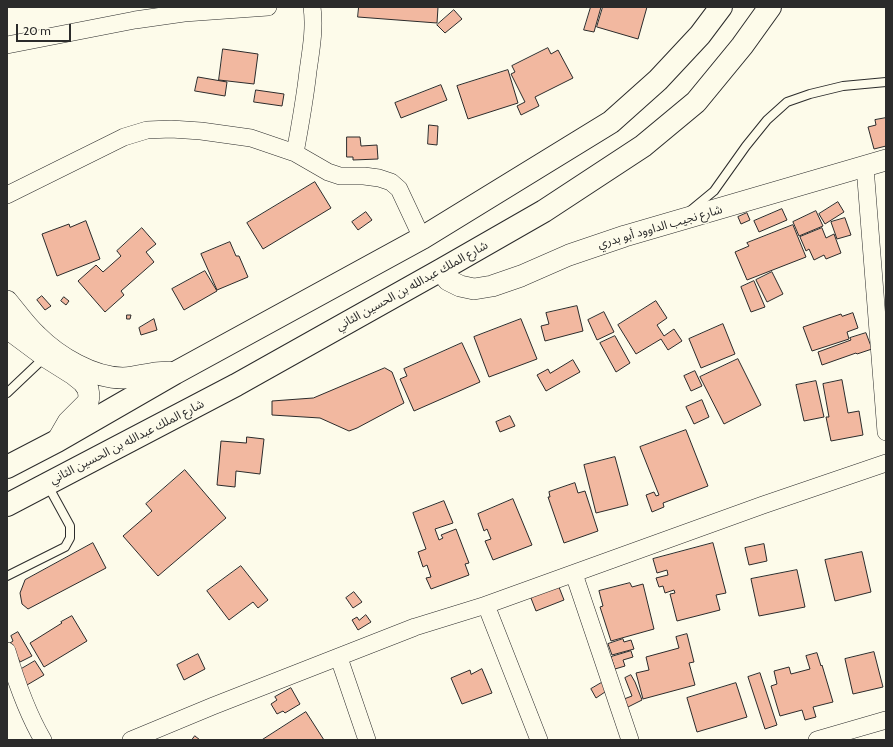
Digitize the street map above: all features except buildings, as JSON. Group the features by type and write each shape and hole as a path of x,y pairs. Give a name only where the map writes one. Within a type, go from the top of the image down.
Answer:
{"highway":[{"path":"7,467 57,441 175,373 422,238 611,122 658,80 700,35 721,7"},
{"name":"شارع الملك عبدالله بن الحسين الثاني","path":"7,505 236,385 544,211 643,146 696,102 742,46 770,7"}],"street":[{"path":"7,45 135,20 184,13 268,7"},
{"path":"295,153 303,110 312,45 312,7"},
{"path":"7,195 124,137 147,130 171,129 201,131 251,138 295,153 328,172 340,176 364,176 379,178 391,182 399,188 422,238"},
{"name":"شارع نجيب الداوود أبو بدري","path":"441,270 448,280 460,286 474,290 492,286 521,276 569,255 625,236 886,160"},
{"path":"865,167 886,432"},
{"path":"7,301 37,336 49,353 83,382 88,389 88,402 68,422 57,441"},
{"path":"7,328 49,353 91,371 112,377 129,377 158,372 175,373"},
{"path":"131,740 213,706 415,627 486,605 763,505 886,463"},
{"path":"574,574 630,740"},
{"path":"486,605 539,740"},
{"path":"7,651 23,697 43,740"},
{"path":"339,658 367,740"},
{"path":"817,740 886,720"}],"lane":[{"path":"677,222 714,191 746,146 767,120 787,102 810,94 843,86 886,82"},
{"path":"7,393 49,353"},
{"path":"7,576 65,547 70,538 70,526 47,484"}]}
